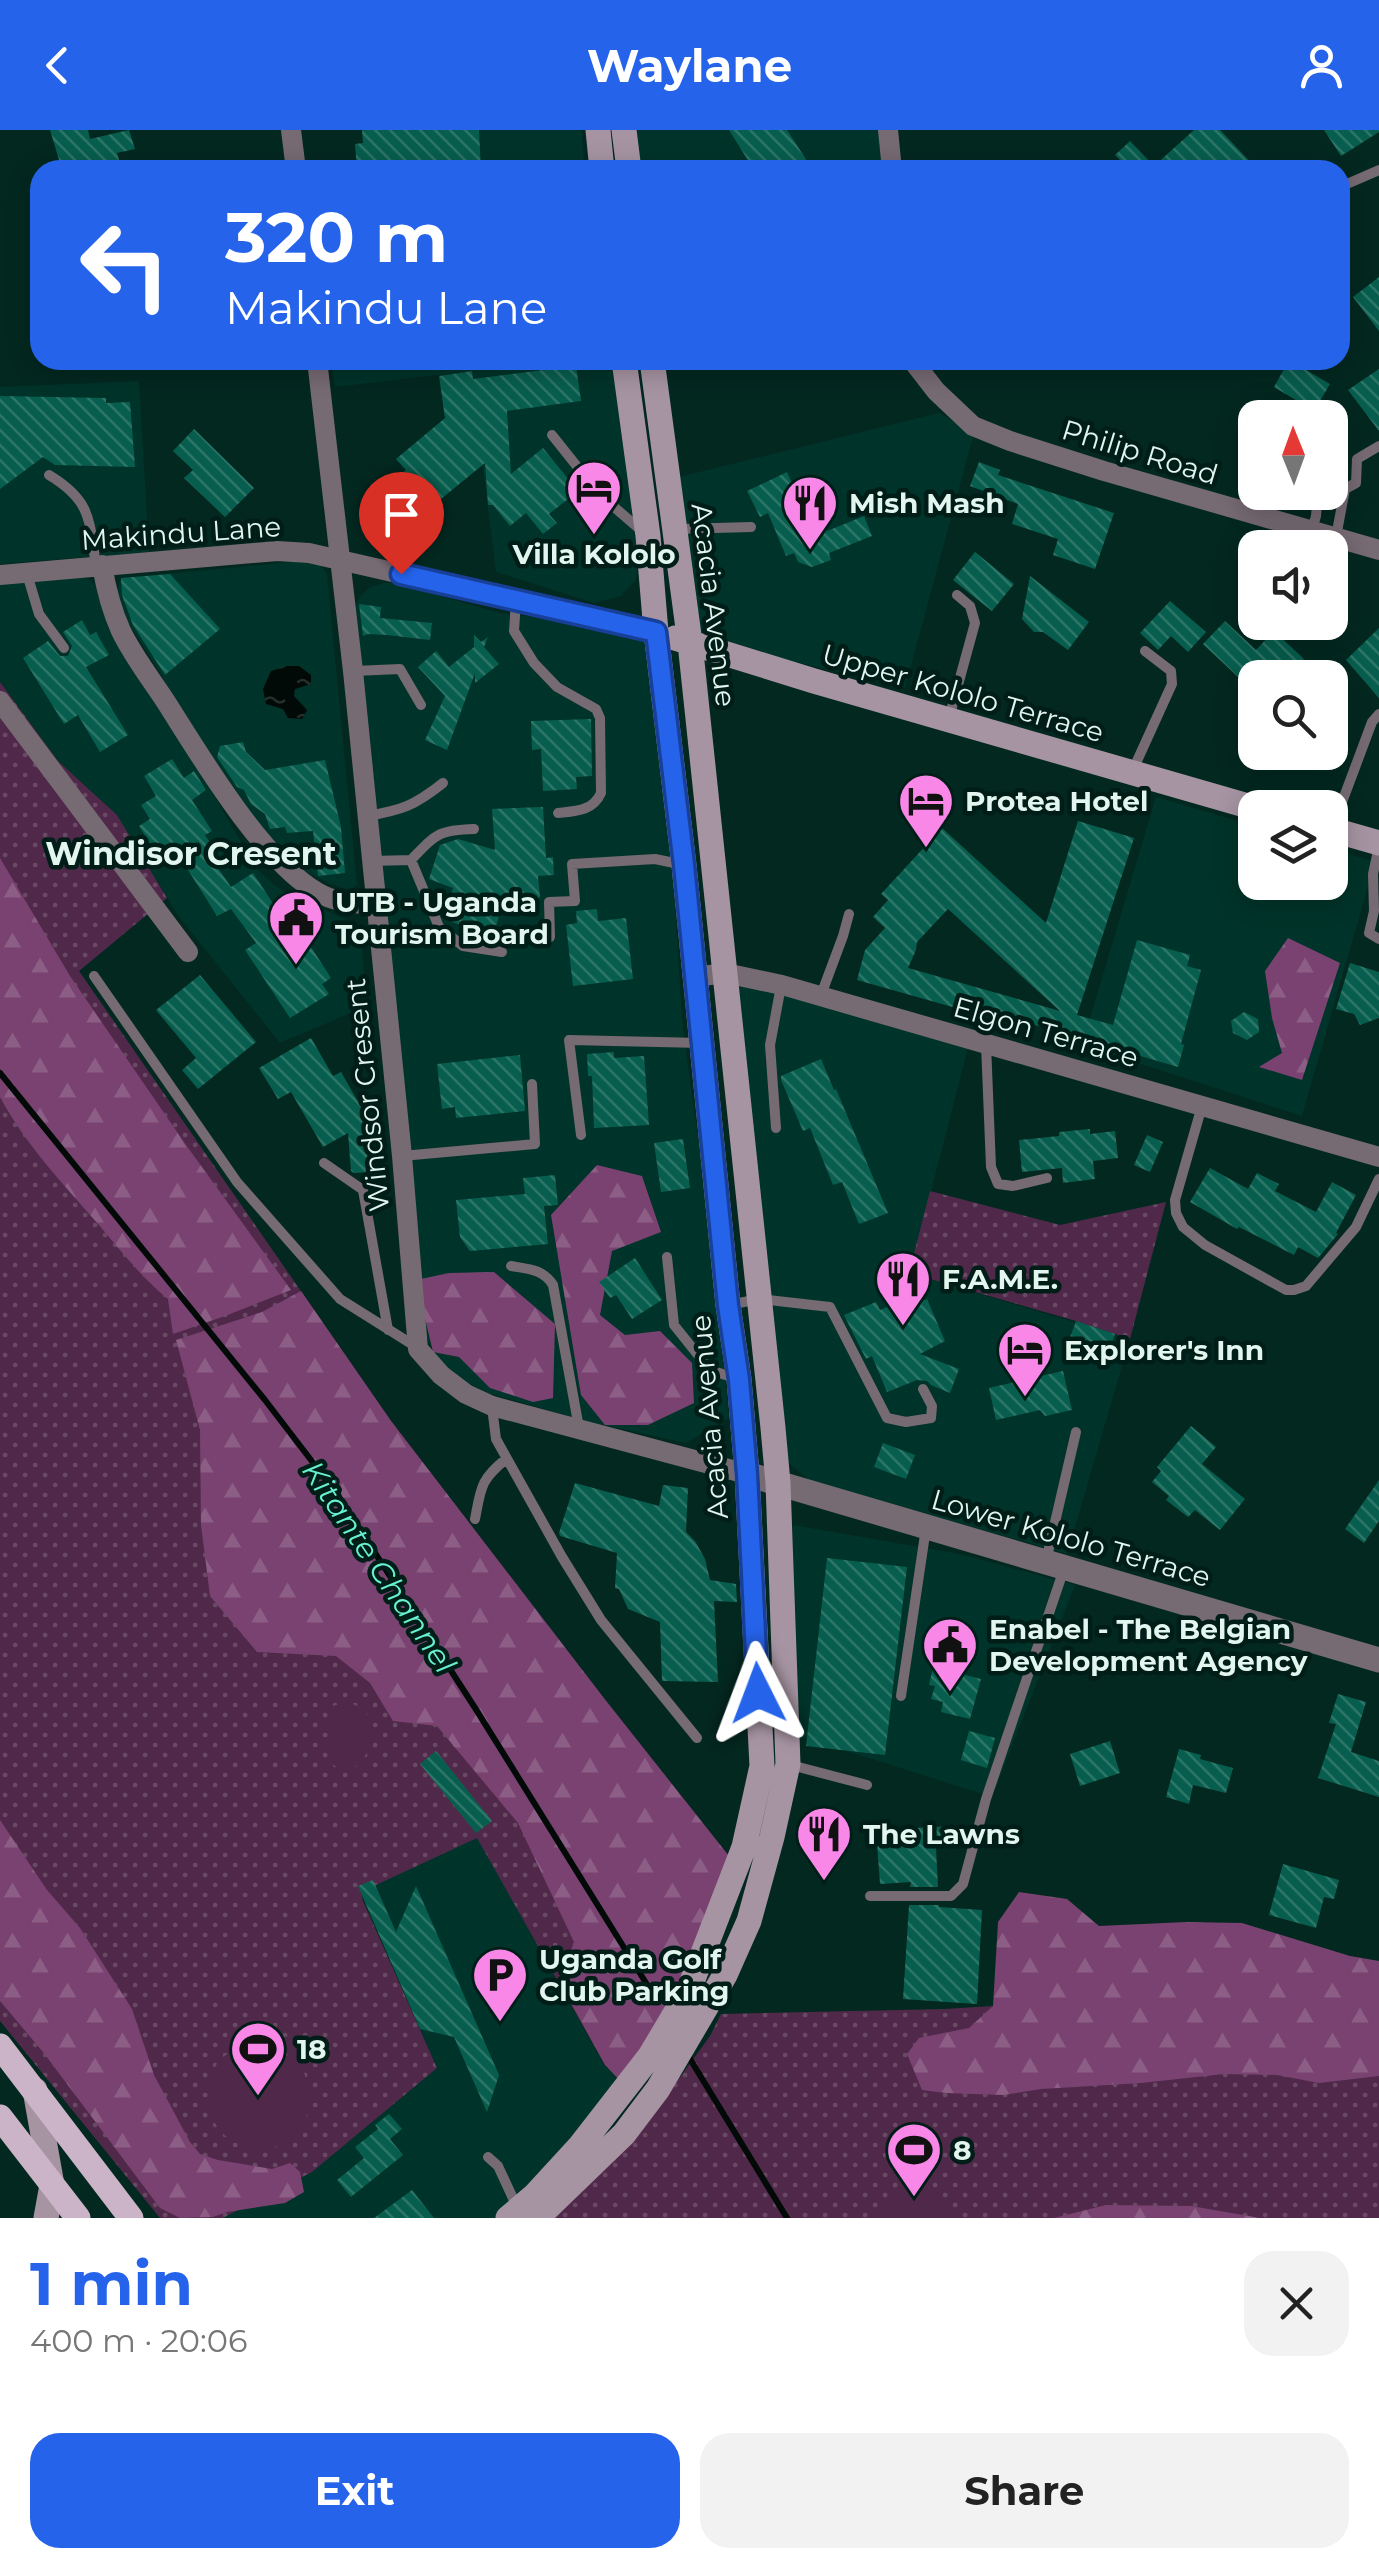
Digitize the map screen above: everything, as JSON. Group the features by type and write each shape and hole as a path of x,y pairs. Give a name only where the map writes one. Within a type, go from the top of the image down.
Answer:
{"main road":[{"path":"598,130 601,160"},
{"path":"624,130 628,160"},
{"name":"Acacia Avenue","path":"521,2215 650,2056 688,1992 744,1846 762,1766 739,1380 648,536 625,370"},
{"name":"Acacia Avenue","path":"521,2215 624,2134 658,2089 725,1975 749,1921 788,1764 778,1483 690,642 653,370"},
{"name":"Upper Kololo Terrace","path":"656,632 1238,803"},
{"path":"1348,834 1379,844"},
{"path":"0,2046 131,2218"},
{"path":"34,2090 52,2185 46,2218"},
{"path":"0,2117 78,2218"},
{"path":"28,2218 34,2196 34,2162"}],"street":[{"path":"291,130 295,160"},
{"path":"888,130 891,160"},
{"name":"Windsor Cresent","path":"318,370 402,1156 418,1349"},
{"name":"Philip Road","path":"920,370 973,426 1104,471 1309,530"},
{"name":"Philip Road","path":"1348,541 1379,550"},
{"name":"Makindu Lane","path":"0,575 276,551 309,553 656,632"},
{"path":"99,566 122,634 261,840 316,892 347,903 376,904"},
{"path":"0,701 188,952"},
{"name":"Elgon Terrace","path":"695,977 725,973 820,995 1379,1158"},
{"path":"418,1349 441,1376 492,1406 747,1474"},
{"name":"Lower Kololo Terrace","path":"747,1474 1379,1660"}],"lane":[{"path":"1350,183 1379,170"},
{"path":"552,435 599,494 648,536 674,529 751,526"},
{"path":"1338,530 1345,490 1356,483 1357,459 1379,446"},
{"path":"49,475 80,499 99,566"},
{"path":"26,572 39,614 64,648"},
{"path":"949,719 975,623 970,606 957,595"},
{"path":"516,600 514,630 534,663 557,687 596,709 600,718 602,785 596,803 586,809 558,813"},
{"path":"1132,773 1172,684 1171,671 1145,651"},
{"path":"352,671 400,669 421,705"},
{"path":"1346,790 1372,722 1379,714"},
{"path":"366,816 400,810 442,784"},
{"path":"370,860 411,860 429,841 447,830 474,830"},
{"path":"1379,844 1369,934 1379,939"},
{"path":"550,937 549,902 575,901 572,864 655,859 684,865"},
{"path":"411,860 439,927 463,946 502,952"},
{"path":"820,995 849,914"},
{"path":"94,976 237,1182 340,1299 418,1349"},
{"path":"776,1128 770,1044 782,985"},
{"path":"581,1135 569,1040 703,1043"},
{"path":"986,1043 991,1166 998,1184 1013,1186 1047,1178"},
{"path":"402,1156 535,1144 532,1084"},
{"path":"1202,1106 1175,1200 1176,1213 1183,1228 1206,1245 1286,1290 1306,1286 1316,1276 1356,1227 1379,1178"},
{"path":"324,1163 364,1190 388,1330"},
{"path":"666,1258 674,1325 710,1370 739,1380"},
{"path":"511,1266 534,1270 547,1276 553,1285 579,1429"},
{"path":"728,1305 759,1299 830,1307 887,1418 906,1422 931,1418 932,1406 924,1389"},
{"path":"492,1406 496,1440 506,1460 601,1620 698,1738"},
{"path":"870,1896 951,1896 963,1884 1055,1565 1076,1432"},
{"path":"474,1520 482,1484 506,1460"},
{"path":"901,1696 926,1527"},
{"path":"762,1766 788,1764 867,1785"},
{"path":"488,2157 498,2166 521,2215"}],"shaded area":[{"path":"443,130 581,130 584,160 445,160"},
{"path":"623,130 879,130 882,160 628,160"},
{"path":"332,370 615,370 638,562 636,580 621,596 594,603 496,572 471,371 335,387"},
{"path":"139,381 149,552 0,564 0,387"},
{"path":"939,413 974,433 905,688 796,662 696,651 671,479"},
{"path":"293,562 319,564 327,574 357,885 350,890 306,872 271,843 240,802 115,597 121,578"},
{"path":"81,577 96,587 107,625 256,868 278,888 351,922 361,936 367,1006 280,1043 177,914 117,815 58,761 0,682 0,583"},
{"path":"384,583 500,613 625,627 642,633 650,646 671,844 683,1029 707,1201 729,1418 686,1443 590,1422 487,1393 454,1376 439,1362 422,1329 353,611 361,595"},
{"path":"0,682 58,761 117,815 167,898 79,971 391,1421 736,1865 605,2065 477,1838 361,1892 437,2068 312,2172 223,2218 160,2218 0,2021"},
{"path":"1156,797 1238,821 1238,900 1348,900 1348,854 1375,862 1302,1116 1082,1045"},
{"path":"746,984 968,1048 910,1273 1130,1339 1067,1554 809,1480 790,1464 768,1432 747,1237 716,1013 720,990"},
{"path":"930,1191 1060,1225 1166,1202 1130,1339 909,1273"},
{"path":"793,1525 960,1554 1075,1585 992,1797 793,1734"},
{"path":"343,1703 356,1705 365,1712 372,1732 366,1755 347,1772 334,1765 328,1752 329,1711"},
{"name":"Uganda Golf Club Parking","path":"477,1837 604,2065 624,2085 498,2218 223,2218 312,2172 437,2068 360,1892"},
{"path":"1292,1988 1379,2031 1379,2218 550,2218 681,2076 721,2014 945,2009"},
{"name":"18","path":"258,2047 296,2062 304,2072 308,2095 301,2129 286,2143 264,2148 244,2146 226,2137 214,2121 209,2104 210,2081 217,2064 229,2053"},
{"name":"8","path":"926,2183 944,2198 954,2218 876,2218 883,2202 894,2191"}],"green space":[{"path":"0,858 70,976 291,1290 173,1334 168,1299 132,1264 21,1131 0,1097"},
{"path":"1288,938 1340,963 1302,1080 1259,1067 1282,1053 1265,971"},
{"path":"597,1165 642,1176 661,1232 612,1251 600,1315 625,1335 660,1331 692,1363 694,1403 648,1425 605,1425 581,1395 551,1215"},
{"path":"494,1272 555,1324 553,1398 533,1402 490,1388 459,1357 433,1352 416,1280 449,1273"},
{"path":"301,1291 391,1421 736,1865 710,1931 624,2085 605,2065 560,1983 574,1942 518,1823 437,1726 393,1721 370,1683 336,1656 257,1652 210,1596 201,1525 200,1430 176,1340 262,1312"},
{"path":"0,1820 47,1890 80,1928 132,2009 154,2075 190,2142 200,2154 218,2160 272,2169 290,2163 300,2172 304,2192 285,2203 213,2217 180,2218 160,2208 0,2001"},
{"path":"1019,1892 1067,1899 1099,1926 1242,1923 1379,1961 1379,2076 1319,2083 1277,2075 1224,2074 1003,2095 922,2090 907,2054 919,2038 969,2028 993,2006 998,1922"},
{"path":"1106,2205 1191,2206 1260,2218 1054,2218"}],"water":[{"path":"299,666 311,675 311,684 295,689 294,696 307,710 302,719 288,718 283,709 266,704 263,689 271,671"}],"building":[{"path":"50,130 88,130 90,139 129,130 135,149 117,153 119,160 59,160"},
{"path":"362,130 479,130 480,160 356,160 355,144 363,143"},
{"path":"729,130 787,130 806,160 748,160"},
{"path":"1194,130 1220,130 1248,160 1161,160"},
{"path":"1324,130 1379,130 1379,132 1341,156"},
{"path":"1130,141 1148,160 1120,160 1115,155"},
{"path":"1379,277 1379,331 1353,297"},
{"path":"1379,369 1379,431 1348,390"},
{"path":"577,370 581,401 507,411 511,474 543,448 578,491 549,514 557,523 543,534 526,513 510,526 493,505 488,505 485,463 430,508 420,496 413,502 394,480 406,470 396,459 445,418 439,376 472,371 473,379"},
{"path":"1283,370 1306,370 1330,384 1321,400 1296,400 1274,387"},
{"path":"0,396 130,402 135,467 55,465 43,457 0,489"},
{"path":"194,429 254,488 225,517 184,478 193,470 173,451"},
{"path":"979,462 1000,470 998,475 1114,513 1095,569 1053,555 1058,539 1012,524 1018,504 970,486"},
{"path":"787,472 809,522 821,517 827,531 864,516 872,536 829,553 831,560 812,567 798,562 794,553 786,556 768,513 760,517 747,491"},
{"path":"975,552 1014,584 992,611 953,580"},
{"path":"170,574 220,629 165,675 133,625 122,595 121,578"},
{"path":"1030,576 1089,622 1068,650 1043,632 1034,632 1022,619"},
{"path":"1170,601 1206,632 1188,652 1171,636 1158,650 1140,633"},
{"path":"359,604 381,607 380,618 432,623 430,640 363,636"},
{"path":"82,620 90,635 96,632 109,655 86,667 128,735 100,752 78,715 64,724 23,658 48,641 60,656 68,656 72,646 63,632"},
{"path":"1225,621 1238,633 1238,640 1245,640 1256,650 1265,640 1284,640 1304,659 1238,660 1238,677 1203,644"},
{"path":"1379,628 1379,698 1348,660"},
{"path":"474,635 481,642 488,637 484,647 499,664 475,683 475,673 447,750 425,740 445,696 418,667 436,651 449,667 474,647"},
{"path":"591,719 592,776 576,777 577,789 543,791 541,749 532,750 531,721"},
{"path":"243,742 246,752 265,770 325,760 341,827 345,873 318,876 313,831 287,833 285,827 270,829 265,814 237,787 217,757 220,746"},
{"path":"172,759 184,778 194,771 206,790 192,800 212,831 205,835 218,855 212,859 231,887 253,873 293,934 300,930 331,978 322,984 329,994 290,1018 245,950 256,943 231,909 217,916 178,854 163,864 139,826 150,819 141,805 156,796 144,776"},
{"path":"543,807 546,858 553,857 554,875 538,876 540,898 504,900 493,936 452,922 456,908 447,906 453,888 429,879 440,845 458,839 495,850 492,809"},
{"path":"1078,821 1134,838 1077,1015 1113,1025 1137,940 1190,955 1187,966 1201,970 1178,1067 1004,1016 1002,1021 857,980 865,950 885,928 873,917 888,900 881,894 942,828 1046,923","holes":["948,909 1060,1011 908,968 917,942"]},
{"path":"597,909 598,921 626,918 633,979 573,986 566,925 577,923 576,911"},
{"path":"1350,963 1379,972 1379,1018 1360,1025 1354,1014 1336,1009"},
{"path":"200,975 256,1042 198,1089 182,1070 196,1058 156,1010"},
{"path":"1244,1012 1258,1019 1259,1032 1247,1040 1233,1033 1231,1021"},
{"path":"311,1038 333,1076 341,1072 369,1121 366,1122 370,1172 351,1171 348,1133 323,1147 291,1092 278,1099 259,1068"},
{"path":"614,1052 614,1058 644,1056 649,1125 594,1128 587,1054"},
{"path":"520,1055 525,1111 456,1118 455,1107 442,1109 437,1064"},
{"path":"821,1059 888,1213 859,1224 842,1182 833,1185 810,1128 803,1131 781,1080 781,1076"},
{"path":"1090,1129 1090,1134 1115,1131 1118,1158 1093,1161 1095,1179 1063,1183 1062,1168 1022,1172 1019,1140"},
{"path":"1147,1135 1163,1142 1150,1172 1134,1165"},
{"path":"683,1139 690,1188 661,1192 654,1143"},
{"path":"1210,1168 1248,1189 1257,1173 1279,1184 1275,1191 1316,1212 1332,1182 1356,1195 1338,1234 1318,1258 1298,1247 1294,1255 1190,1202"},
{"path":"555,1175 558,1205 544,1206 548,1244 470,1251 460,1237 456,1200 525,1194 523,1178"},
{"path":"635,1258 662,1300 632,1319 616,1295 610,1298 599,1282"},
{"path":"927,1299 945,1341 920,1354 959,1369 950,1393 917,1380 887,1392 872,1356 866,1359 844,1315 876,1302 880,1310 902,1301 905,1309"},
{"path":"1076,1321 1115,1334 1108,1354 1095,1349 1093,1355 1067,1346"},
{"path":"1063,1371 1072,1410 1045,1416 1040,1410 996,1420 989,1388"},
{"path":"1191,1426 1216,1447 1202,1464 1245,1499 1220,1530 1195,1510 1188,1517 1166,1500 1169,1496 1152,1482 1161,1471 1157,1467"},
{"path":"883,1443 915,1455 906,1479 874,1467"},
{"path":"1379,1480 1379,1521 1364,1543 1345,1529"},
{"path":"575,1483 659,1506 663,1485 688,1488 686,1532 705,1559 710,1580 736,1584 737,1602 714,1601 718,1682 662,1681 660,1622 628,1609 615,1588 617,1553 560,1536"},
{"path":"827,1558 907,1567 885,1755 806,1746"},
{"path":"933,1667 981,1679 970,1719 941,1712 943,1702 931,1699 935,1686 929,1685"},
{"path":"1338,1694 1366,1702 1351,1752 1379,1761 1379,1797 1318,1778 1336,1724 1329,1723"},
{"path":"969,1731 995,1738 987,1768 961,1760"},
{"path":"1110,1741 1120,1773 1080,1786 1070,1754"},
{"path":"1179,1749 1233,1768 1226,1793 1193,1785 1189,1804 1166,1797"},
{"path":"436,1751 492,1821 476,1833 420,1764"},
{"path":"954,1826 955,1847 936,1848 938,1887 910,1887 911,1882 880,1884 876,1830"},
{"path":"1283,1864 1339,1880 1334,1899 1324,1897 1316,1928 1269,1915"},
{"path":"373,1880 396,1932 416,1886 499,2075 487,2112 454,2037 420,2029 358,1886"},
{"path":"909,1905 982,1910 977,2004 903,1999"},
{"path":"389,2114 402,2129 390,2139 403,2155 351,2197 337,2180 364,2158 355,2147 378,2129 375,2125"},
{"path":"412,2190 434,2218 374,2218"}],"waterway":[{"name":"Kitante Channel","path":"0,1073 337,1494 651,1991"},
{"name":"Kitante Channel","path":"690,2059 787,2218"}],"place":[{"name":"Villa Kololo","path":"594,537"},
{"name":"Mish Mash","path":"810,552"},
{"name":"Protea Hotel","path":"926,850"},
{"name":"UTB - Uganda Tourism Board","path":"296,967"},
{"name":"F.A.M.E.","path":"903,1328"},
{"name":"Explorer's Inn","path":"1025,1399"},
{"name":"Enabel - The Belgian Development Agency","path":"950,1694"},
{"name":"The Lawns","path":"824,1883"},
{"name":"Uganda Golf Club Parking","path":"500,2024"},
{"name":"18","path":"258,2098"},
{"name":"8","path":"914,2199"}],"district":[{"name":"Windisor Cresent","path":"191,853"}],"route":[{"path":"401,574 656,632 739,1380 758,1693"}]}
